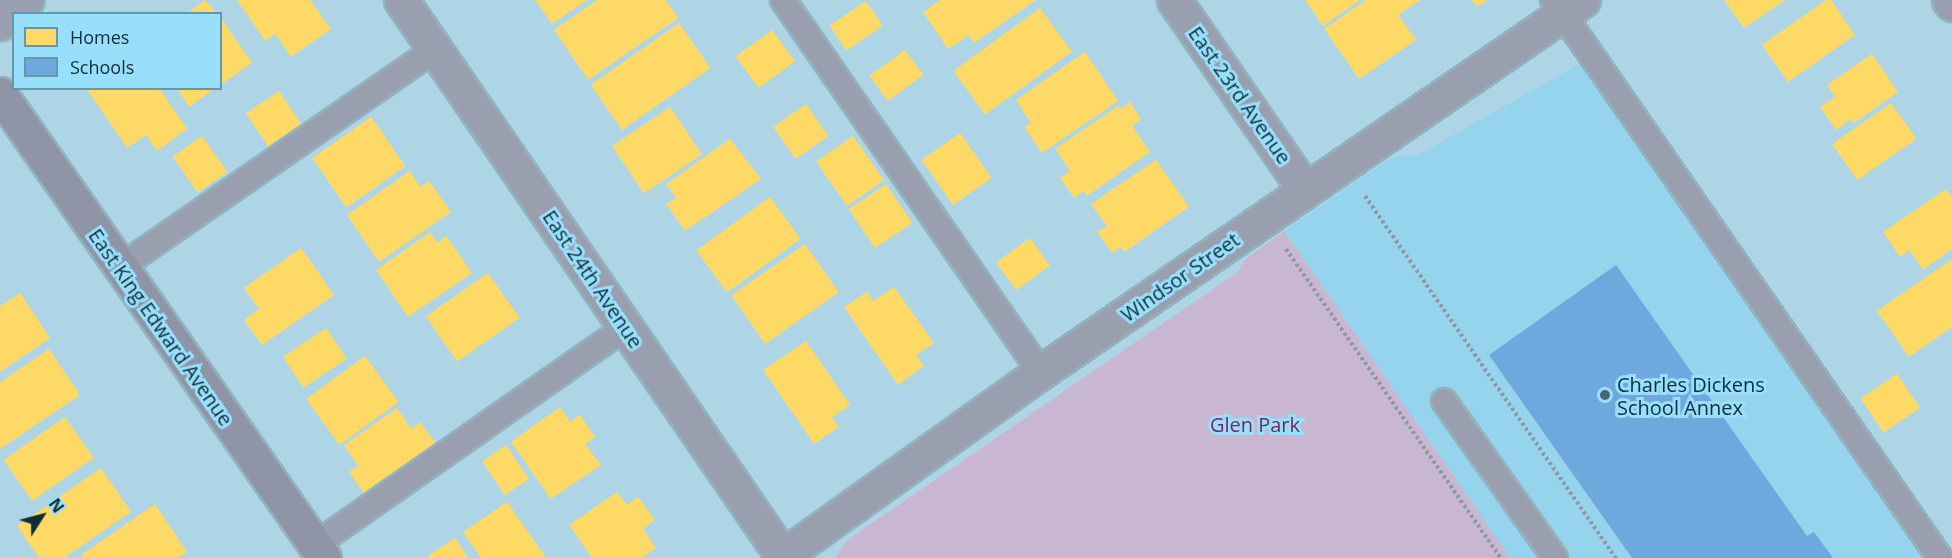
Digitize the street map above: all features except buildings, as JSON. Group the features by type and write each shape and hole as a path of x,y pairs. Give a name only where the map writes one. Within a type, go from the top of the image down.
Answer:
{"main road":[{"name":"East King Edward Avenue","path":"0,94 119,268 320,552"}],"street":[{"path":"12,12 26,0"},
{"name":"East 24th Avenue","path":"401,0 782,557"},
{"name":"East 23rd Avenue","path":"1174,0 1305,190"},
{"path":"1949,0 1952,4"},
{"name":"Windsor Street","path":"782,557 1041,372 1305,190 1566,5"},
{"path":"0,23 12,12"}],"lane":[{"path":"783,0 1041,372"},
{"path":"1566,5 1940,558"},
{"path":"119,268 435,49"},
{"path":"320,552 626,327"},
{"path":"1444,401 1555,558"}],"path":[{"path":"1360,189 1616,558"},
{"path":"1283,243 1501,558"}],"shaded area":[{"name":"Charles Dickens School Annex","path":"1581,63 1927,558 1510,558 1284,231 1392,157 1416,156"}],"green space":[{"name":"Glen Park","path":"1284,231 1510,558 835,558 846,541 1238,272 1244,260"}],"place":[{"name":"Charles Dickens School Annex","path":"1605,395"}]}
